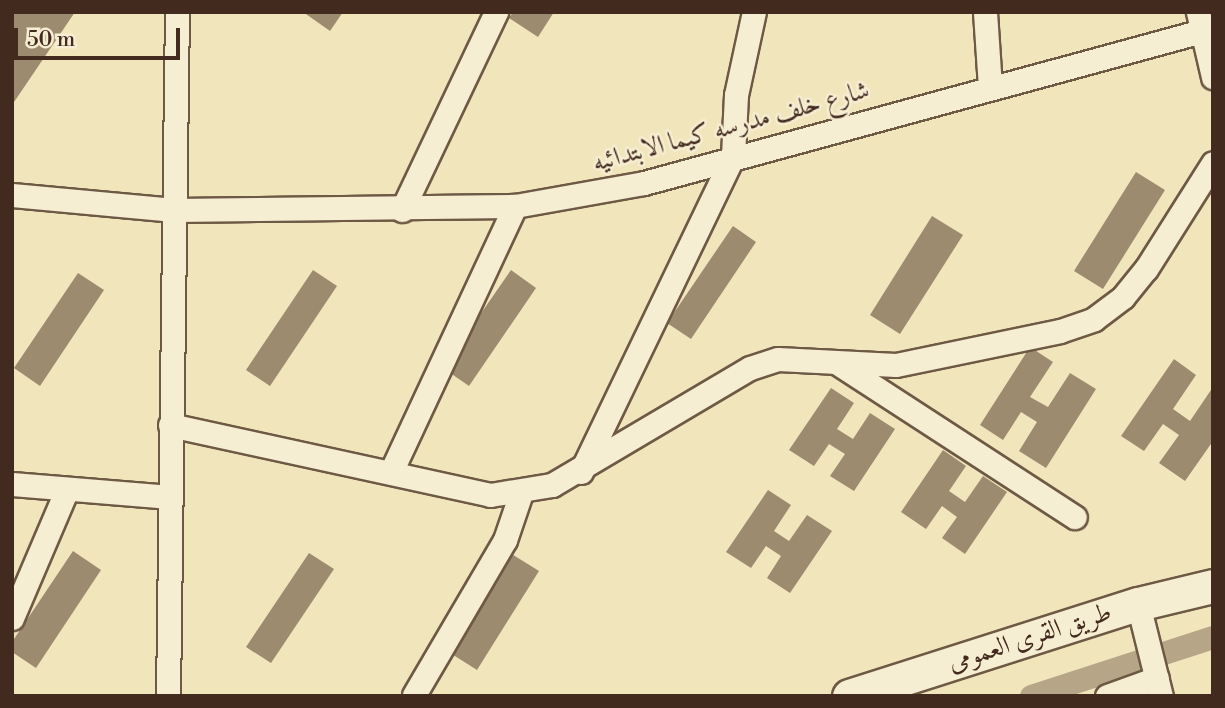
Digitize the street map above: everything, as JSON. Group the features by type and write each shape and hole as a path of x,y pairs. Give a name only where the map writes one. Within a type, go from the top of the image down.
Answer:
{"street":[{"path":"168,696 177,12"},
{"path":"402,210 496,12"},
{"path":"581,472 733,156 736,95 754,12"},
{"path":"985,12 990,87"},
{"path":"1204,23 1213,77"},
{"name":"شارع خلف مدرسه كيما الابتدائيه","path":"12,195 174,210 402,210 515,206 644,183 733,156 990,87 1204,23"},
{"path":"170,425 490,495 521,493 581,472 750,368 778,359 896,365 1060,331 1094,318 1123,297 1146,269 1213,163"},
{"path":"391,472 515,206"},
{"path":"839,364 1075,517"},
{"path":"12,484 170,497"},
{"path":"12,618 67,489"},
{"path":"414,695 505,540 521,493"},
{"name":"طريق القرى العمومى","path":"849,696 1213,586"},
{"path":"1107,696 1157,681 1139,610"}],"building":[{"path":"16,12 75,12 12,105 12,17"},
{"path":"303,12 343,12 330,31"},
{"path":"513,12 554,12 538,37 509,18"},
{"path":"1136,172 1165,190 1103,289 1074,271"},
{"path":"932,216 963,235 900,334 870,315"},
{"path":"733,226 756,242 691,339 667,323"},
{"path":"313,270 337,286 270,386 246,370"},
{"path":"511,270 536,288 469,386 443,368"},
{"path":"78,273 104,290 40,386 14,368"},
{"path":"1030,347 1053,362 1030,397 1048,407 1070,373 1096,389 1046,468 1019,451 1037,422 1021,412 1003,440 980,425"},
{"path":"1174,359 1196,375 1173,409 1190,421 1213,387 1213,441 1185,481 1159,463 1179,435 1163,424 1144,451 1121,436"},
{"path":"831,388 854,403 837,429 853,439 870,413 895,429 854,491 830,476 845,454 829,444 814,466 789,450"},
{"path":"943,450 966,466 949,491 965,502 983,476 1007,492 965,554 942,538 957,517 942,506 926,529 901,512"},
{"path":"768,490 791,505 774,531 789,541 807,515 832,531 790,593 767,578 781,556 766,546 751,568 726,552"},
{"path":"73,551 101,570 36,668 12,652 12,642"},
{"path":"309,553 334,569 271,663 246,647"},
{"path":"510,553 539,571 477,670 447,651"}],"waterway":[{"path":"1031,696 1213,637"}]}
